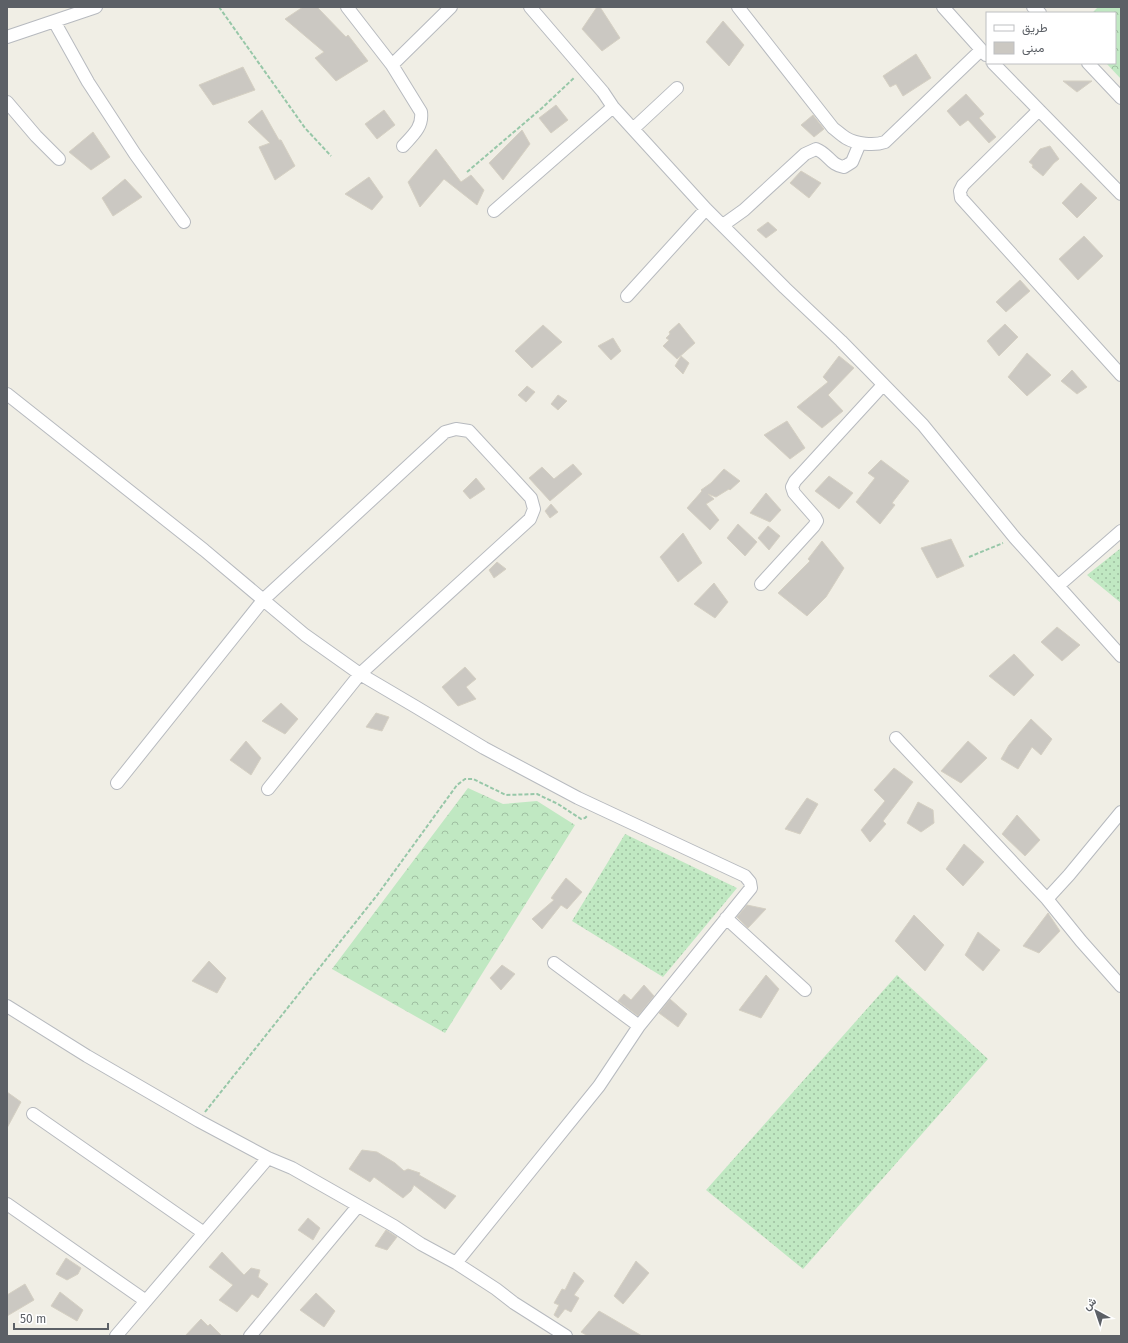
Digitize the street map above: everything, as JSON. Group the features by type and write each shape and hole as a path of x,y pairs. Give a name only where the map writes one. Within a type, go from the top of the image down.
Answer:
{"street":[{"path":"7,37 96,7"},
{"path":"347,7 392,65 421,112 422,119 420,126 403,146"},
{"path":"392,65 451,7"},
{"path":"530,7 603,92 632,129 706,210 841,341 923,425 1015,538 1121,656"},
{"path":"738,7 833,128 847,139 876,145 884,142 984,53 943,7"},
{"path":"54,21 88,82 135,154 184,222"},
{"path":"994,64 1121,194"},
{"path":"1089,64 1121,98"},
{"path":"632,129 677,88"},
{"path":"7,102 36,136 59,159"},
{"path":"494,211 613,106"},
{"path":"1039,110 963,185 960,191 961,198 1121,375"},
{"path":"723,225 744,210 805,154 816,149 823,152 836,166 844,168 852,162 860,142"},
{"path":"627,296 706,210"},
{"path":"761,584 817,521 794,493 792,486 795,481 883,385"},
{"path":"7,394 204,550 305,635 360,674 484,748 578,798 745,876 750,882 751,888 639,1026 599,1086 456,1263"},
{"path":"117,783 264,600 445,432 456,428 469,431 531,498 534,509 530,519 360,674 268,789"},
{"path":"1058,586 1121,531"},
{"path":"896,738 1047,898 1081,941 1121,986"},
{"path":"1047,898 1069,875 1121,812"},
{"path":"726,918 805,990"},
{"path":"554,963 639,1026"},
{"path":"7,1006 87,1056 199,1121 268,1158 292,1168 394,1226 421,1244 456,1263 496,1289 514,1303 566,1336"},
{"path":"33,1114 204,1233"},
{"path":"116,1336 268,1158"},
{"path":"7,1204 146,1301"},
{"path":"250,1336 358,1206"}],"path":[{"path":"219,7 305,128 331,156"},
{"path":"467,172 542,108 568,84 582,68"},
{"path":"969,557 1015,538"},
{"path":"199,1121 378,894 457,785 465,779 473,779 506,795 537,794 558,804 581,819 585,818 589,813"}],"green space":[{"path":"1098,7 1121,7 1121,79 1107,64 1116,64 1116,12 1093,12"},
{"path":"1121,548 1121,603 1087,575"},
{"path":"468,788 503,804 537,801 575,825 445,1033 332,969"},
{"path":"625,834 737,888 663,977 572,921"},
{"path":"897,975 988,1059 803,1269 706,1190"}],"building":[{"path":"303,7 317,7 346,37 348,35 368,61 336,81 315,58 324,52 285,19"},
{"path":"597,7 600,7 620,38 602,51 582,29"},
{"path":"723,21 744,45 729,66 706,42"},
{"path":"916,54 931,78 903,96 896,84 890,87 883,76"},
{"path":"243,67 255,90 213,105 199,85"},
{"path":"1063,81 1092,81 1077,92"},
{"path":"966,94 984,114 979,118 996,137 989,143 968,120 960,126 947,111"},
{"path":"556,105 568,120 551,133 539,118"},
{"path":"262,110 295,166 275,180 259,147 270,143 248,122"},
{"path":"384,110 395,125 377,139 365,124"},
{"path":"813,115 824,129 814,137 801,125"},
{"path":"522,130 530,144 503,180 489,163"},
{"path":"93,132 110,157 91,170 69,152"},
{"path":"1050,146 1059,159 1043,176 1032,167 1033,165 1029,162 1040,149"},
{"path":"436,149 461,182 471,175 484,190 477,205 444,179 420,207 408,182"},
{"path":"801,171 821,183 809,198 790,183"},
{"path":"369,177 383,197 372,210 345,194"},
{"path":"125,179 142,197 113,216 102,198"},
{"path":"1081,183 1097,198 1077,218 1062,203"},
{"path":"768,222 777,230 766,238 757,230"},
{"path":"1084,236 1103,256 1078,280 1059,259"},
{"path":"1020,280 1030,291 1006,312 996,302"},
{"path":"679,323 695,343 677,359 663,346 669,340 666,338 670,334 669,332"},
{"path":"1005,324 1018,337 999,356 987,341"},
{"path":"543,325 562,342 532,368 515,351"},
{"path":"613,338 621,351 611,360 598,346"},
{"path":"1027,353 1051,375 1027,396 1008,377"},
{"path":"681,356 689,363 683,374 675,366"},
{"path":"839,356 854,368 828,395 843,411 822,428 797,407 828,382 823,377"},
{"path":"1072,370 1087,387 1077,394 1061,381"},
{"path":"527,386 535,392 526,402 518,395"},
{"path":"558,395 567,401 558,410 551,404"},
{"path":"787,421 805,448 790,459 764,435"},
{"path":"881,460 909,481 892,503 895,505 880,524 856,502 875,478 868,473"},
{"path":"573,464 582,474 550,501 529,478 542,467 554,479"},
{"path":"724,469 740,481 730,490 729,489 716,497 708,494 714,499 706,504 719,520 710,530 687,508 702,491 701,490 711,483"},
{"path":"829,476 853,493 839,509 815,491"},
{"path":"476,478 485,489 470,499 463,491"},
{"path":"766,493 781,510 770,522 750,513"},
{"path":"551,504 558,512 550,518 545,511"},
{"path":"738,524 757,542 745,556 727,538"},
{"path":"768,526 780,536 769,550 758,538"},
{"path":"683,533 702,563 678,582 660,557"},
{"path":"951,539 964,566 937,578 921,548"},
{"path":"822,541 844,568 826,597 807,616 778,593 810,561 808,559"},
{"path":"497,562 506,569 494,578 489,570"},
{"path":"714,583 728,602 715,618 694,604"},
{"path":"1057,627 1080,645 1062,661 1041,642"},
{"path":"1014,654 1034,675 1014,696 989,676"},
{"path":"465,667 476,679 466,687 476,699 458,706 442,687"},
{"path":"281,703 298,719 285,734 262,721"},
{"path":"376,713 389,717 382,731 366,727"},
{"path":"1031,719 1052,739 1041,755 1032,747 1018,769 1001,759 1009,745"},
{"path":"246,741 261,758 251,775 230,760"},
{"path":"968,741 987,758 961,783 941,771"},
{"path":"894,768 913,782 883,821 886,824 870,842 861,830 885,801 874,790"},
{"path":"807,798 818,804 800,834 785,829"},
{"path":"918,802 933,810 934,823 921,832 907,823"},
{"path":"1017,815 1040,840 1025,856 1002,834"},
{"path":"964,844 984,862 963,886 946,869"},
{"path":"566,878 582,892 567,909 561,905 542,929 532,919 554,900 551,898"},
{"path":"747,905 766,909 748,928 737,917"},
{"path":"1048,913 1060,931 1039,953 1023,946"},
{"path":"914,915 944,945 925,971 895,941"},
{"path":"978,932 1000,950 983,971 965,955"},
{"path":"209,961 226,978 217,993 192,981"},
{"path":"502,965 515,974 501,990 490,978"},
{"path":"766,975 779,989 761,1018 739,1010"},
{"path":"644,985 654,996 638,1016 618,1001 624,994 631,1000"},
{"path":"670,999 687,1014 678,1027 659,1013"},
{"path":"7,1092 21,1102 7,1128"},
{"path":"362,1150 377,1152 395,1163 404,1171 408,1169 420,1173 419,1175 456,1196 445,1209 414,1185 411,1191 403,1198 374,1177 370,1182 349,1169"},
{"path":"308,1218 320,1228 313,1240 298,1230"},
{"path":"386,1230 397,1237 387,1250 375,1246"},
{"path":"222,1252 244,1275 251,1268 260,1270 258,1277 268,1284 258,1298 252,1294 237,1312 219,1300 233,1285 209,1267"},
{"path":"66,1258 81,1268 78,1274 67,1280 56,1274"},
{"path":"636,1261 649,1273 623,1304 614,1296"},
{"path":"574,1272 584,1281 574,1295 579,1298 571,1312 565,1309 558,1318 554,1315 559,1305 554,1303 562,1289 565,1290"},
{"path":"25,1284 34,1300 7,1316 7,1295"},
{"path":"60,1292 83,1310 77,1321 51,1306"},
{"path":"316,1293 335,1311 324,1327 300,1310"},
{"path":"599,1311 642,1336 588,1336 581,1332"},
{"path":"201,1319 208,1326 210,1324 222,1336 185,1336"}]}
